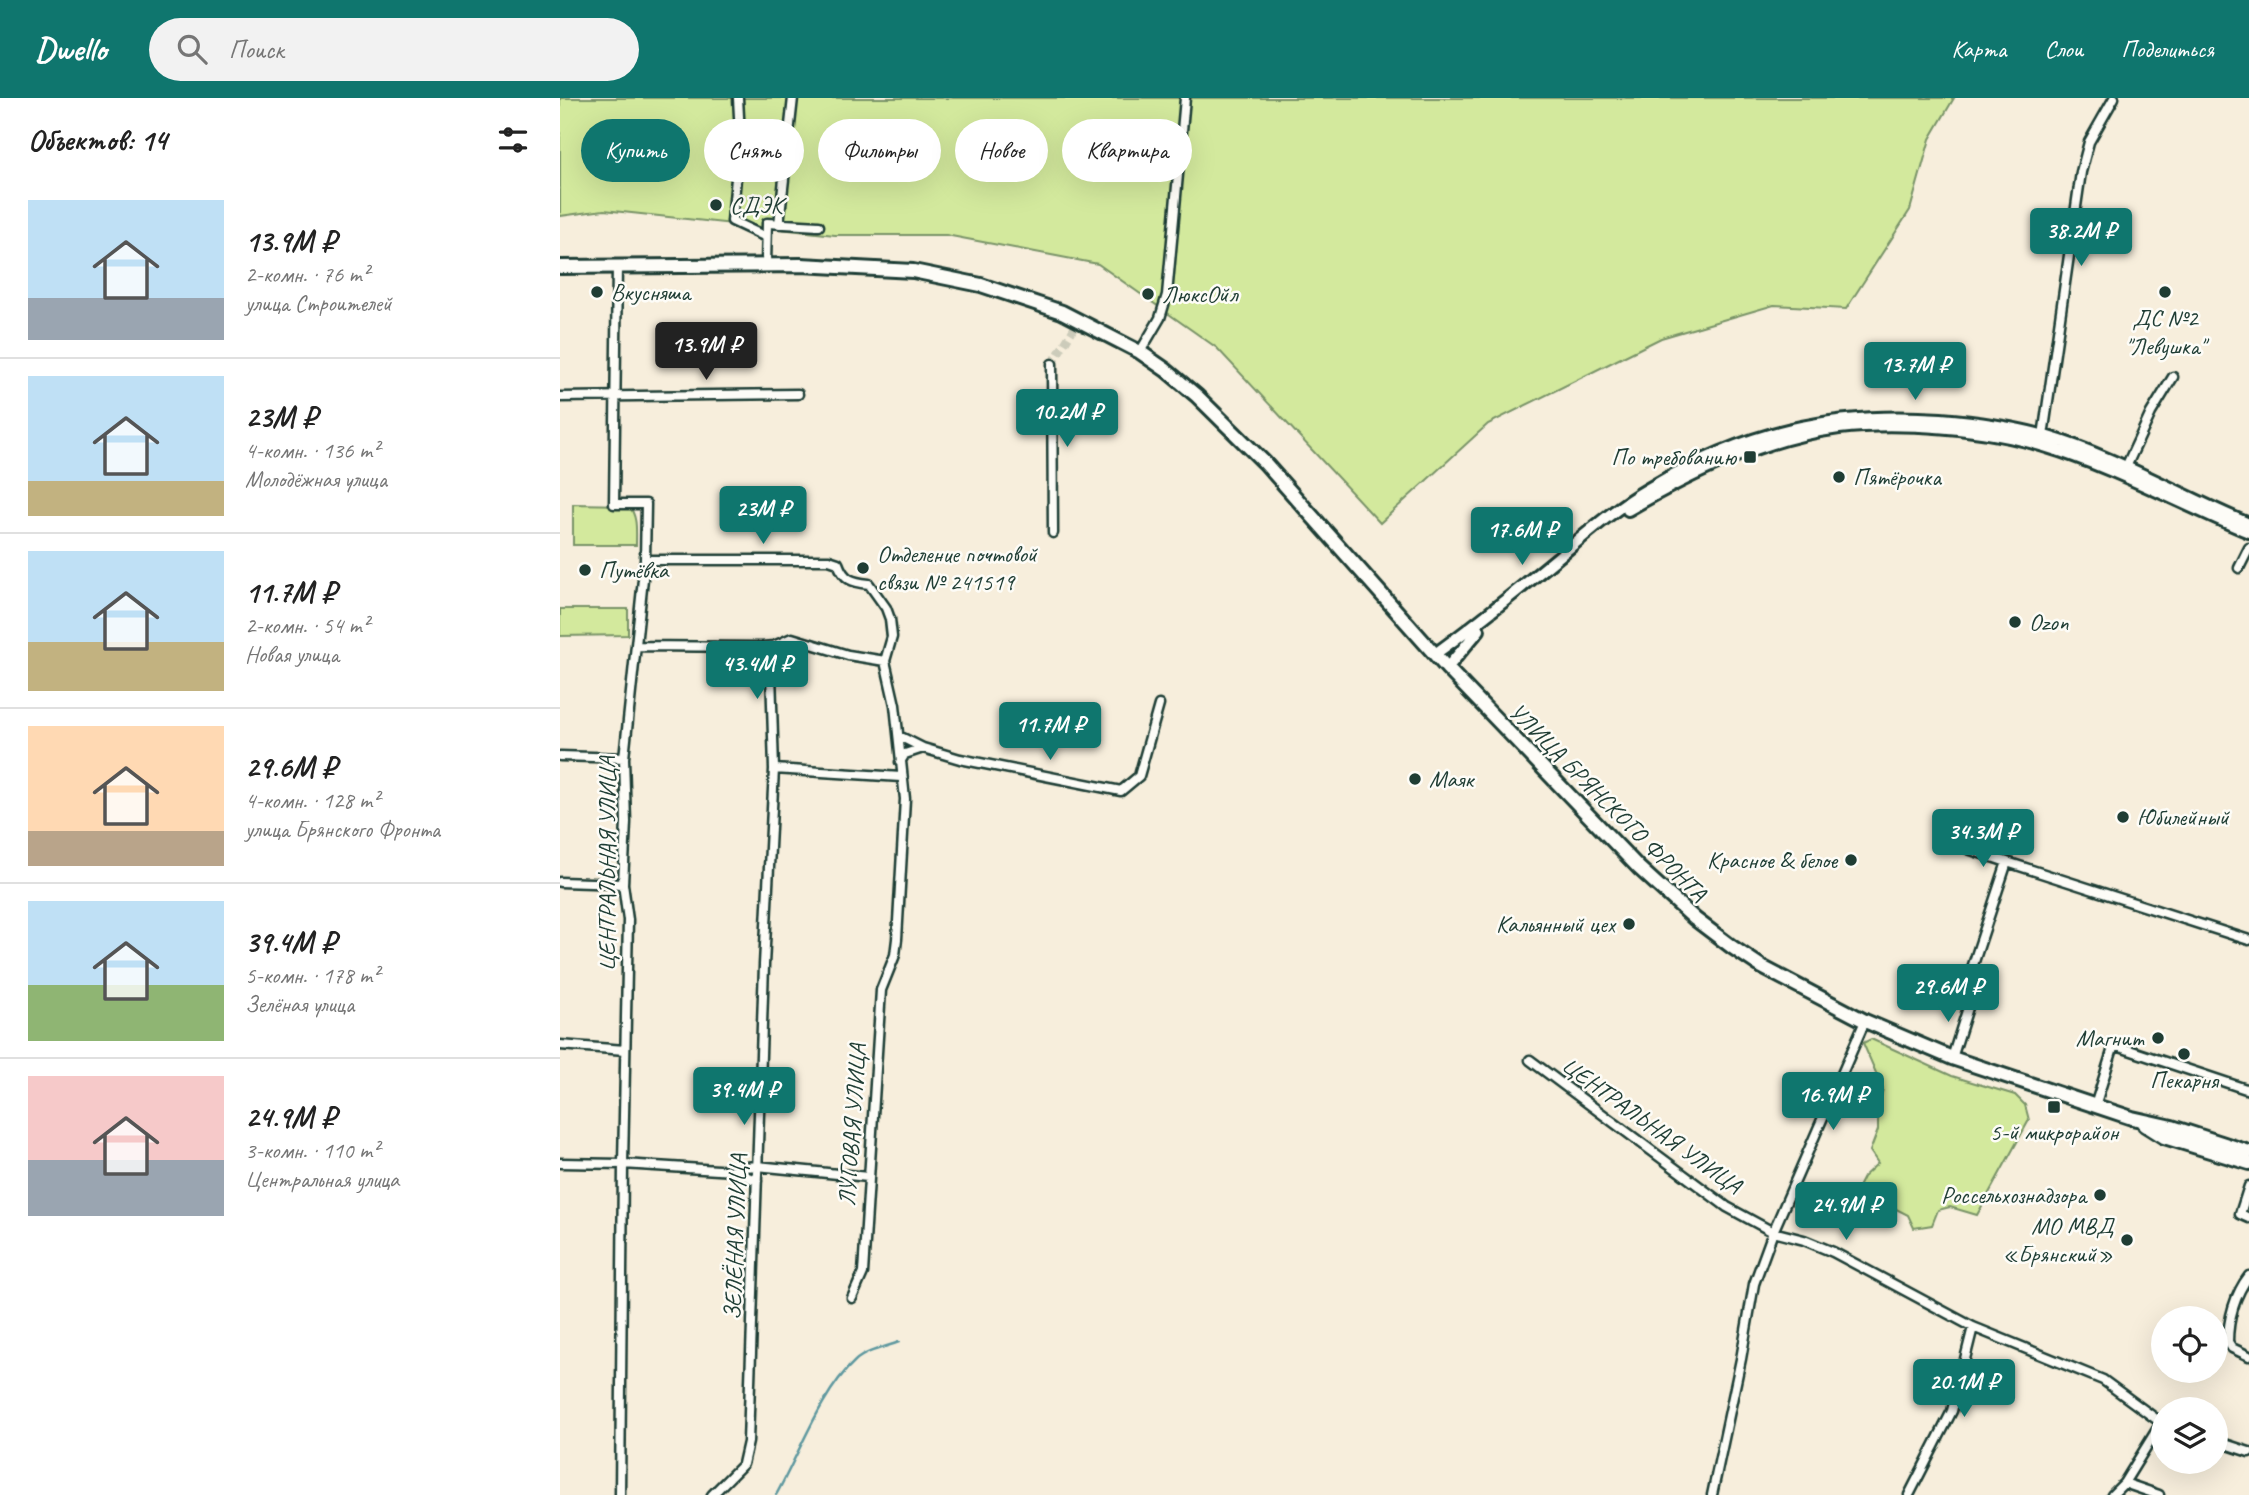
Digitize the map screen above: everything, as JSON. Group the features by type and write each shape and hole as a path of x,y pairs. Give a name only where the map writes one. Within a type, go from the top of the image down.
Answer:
{"main road":[{"name":"УЛИЦА БРЯНСКОГО ФРОНТА","path":"560,267 766,265 913,271 981,285 1026,298 1062,312 1140,352 1197,396 1265,463 1447,668 1639,869 1695,919 1762,967 1865,1021 1952,1058 2132,1118 2172,1127 2249,1152"},
{"path":"1436,654 1473,628 1631,500 1693,465 1745,443 1810,424 1839,419 1879,417 1973,422 2043,436 2126,467 2249,524"},
{"path":"1447,668 1472,637 1628,510 1669,486 1725,461 1798,437 1840,428 1924,427 1973,431 2043,446 2082,460 2249,532"},
{"name":"УЛИЦА БРЯНСКОГО ФРОНТА","path":"2132,1118 2164,1137 2249,1163"}],"street":[{"path":"738,98 740,135 732,221 766,237"},
{"path":"779,224 793,98"},
{"path":"1140,352 1160,318 1167,295 1185,98"},
{"path":"2043,436 2081,172 2089,142 2114,98"},
{"path":"766,265 767,223 819,226"},
{"name":"ЦЕНТРАЛЬНАЯ УЛИЦА","path":"617,266 614,503 646,504 645,560 624,758 626,822 623,884 628,920 620,1495"},
{"path":"1052,365 1053,533"},
{"path":"2126,467 2151,414 2173,377"},
{"path":"560,397 798,394"},
{"path":"2239,568 2249,548"},
{"path":"636,646 774,646 792,639 848,655 885,661 891,646 890,619 886,608 869,584 854,583 846,579 838,563 829,560 645,560"},
{"name":"ЗЕЛЁНАЯ УЛИЦА","path":"712,1495 743,1464 748,1442 774,769 771,673 774,646"},
{"name":"ЛУГОВАЯ УЛИЦА","path":"852,1298 863,1273 881,990 895,955 905,799 895,705 885,661"},
{"path":"899,736 923,748 960,759 1121,791 1139,776 1159,705"},
{"path":"900,762 905,754 923,748"},
{"path":"560,755 624,758"},
{"path":"774,769 901,778"},
{"path":"1968,849 2249,940"},
{"path":"1952,1058 1971,998 1969,977 2007,862"},
{"path":"560,882 623,884"},
{"path":"1713,1495 1754,1284 1773,1232 1865,1021"},
{"path":"560,1045 625,1050"},
{"path":"2095,1106 2114,1045 2249,1090"},
{"name":"ЦЕНТРАЛЬНАЯ УЛИЦА","path":"1530,1060 1727,1207 1773,1232 1804,1240 1833,1252 1973,1327 2103,1380 2151,1416"},
{"path":"560,1163 734,1171 757,1181"},
{"path":"734,1171 757,1166 868,1177"},
{"path":"2249,1186 2240,1214 2249,1218"},
{"path":"2249,1276 2243,1283 2233,1308 2228,1342 2232,1348 2249,1356"},
{"path":"1909,1495 1952,1411 1973,1327"},
{"path":"2112,1495 2124,1483 2151,1441"},
{"path":"2228,1445 2249,1452"},
{"path":"2124,1483 2159,1495"}],"green space":[{"path":"560,98 1954,98 1930,139 1910,210 1846,309 1774,305 1661,338 1488,424 1380,523 1217,348 1098,264 946,235 835,235 604,210 560,216"},
{"path":"573,504 628,505 635,519 636,545 573,545"},
{"path":"560,609 628,609 628,635 560,636"},
{"path":"1871,1039 1952,1076 2015,1095 2025,1105 2029,1120 1977,1215 1950,1207 1938,1210 1932,1225 1914,1228 1908,1215 1857,1189 1863,1177 1878,1163 1870,1151 1878,1130 1878,1108 1883,1089 1863,1043"}],"waterway":[{"path":"776,1495 821,1406 843,1374 864,1355 899,1342"}],"tunnel":[{"path":"1052,364 1079,320"}],"place":[{"name":"СДЭК","path":"716,205"},
{"name":"Вкусняша","path":"597,292"},
{"name":"ДС №2 \"Левушка\"","path":"2165,292"},
{"name":"ЛюксОйл","path":"1148,294"},
{"name":"По требованию","path":"1750,457"},
{"name":"Пятёрочка","path":"1839,477"},
{"name":"Отделение почтовой связи № 241519","path":"863,568"},
{"name":"Путёвка","path":"585,570"},
{"name":"Ozon","path":"2015,622"},
{"name":"Маяк","path":"1415,779"},
{"name":"Юбилейный","path":"2123,817"},
{"name":"Красное & белое","path":"1851,860"},
{"name":"Кальянный цех","path":"1629,924"},
{"name":"Магнит","path":"2158,1038"},
{"name":"Пекарня","path":"2184,1054"},
{"name":"5-й микрорайон","path":"2054,1107"},
{"name":"Россельхознадзора","path":"2100,1195"},
{"name":"МО МВД «Брянский»","path":"2127,1240"}]}
